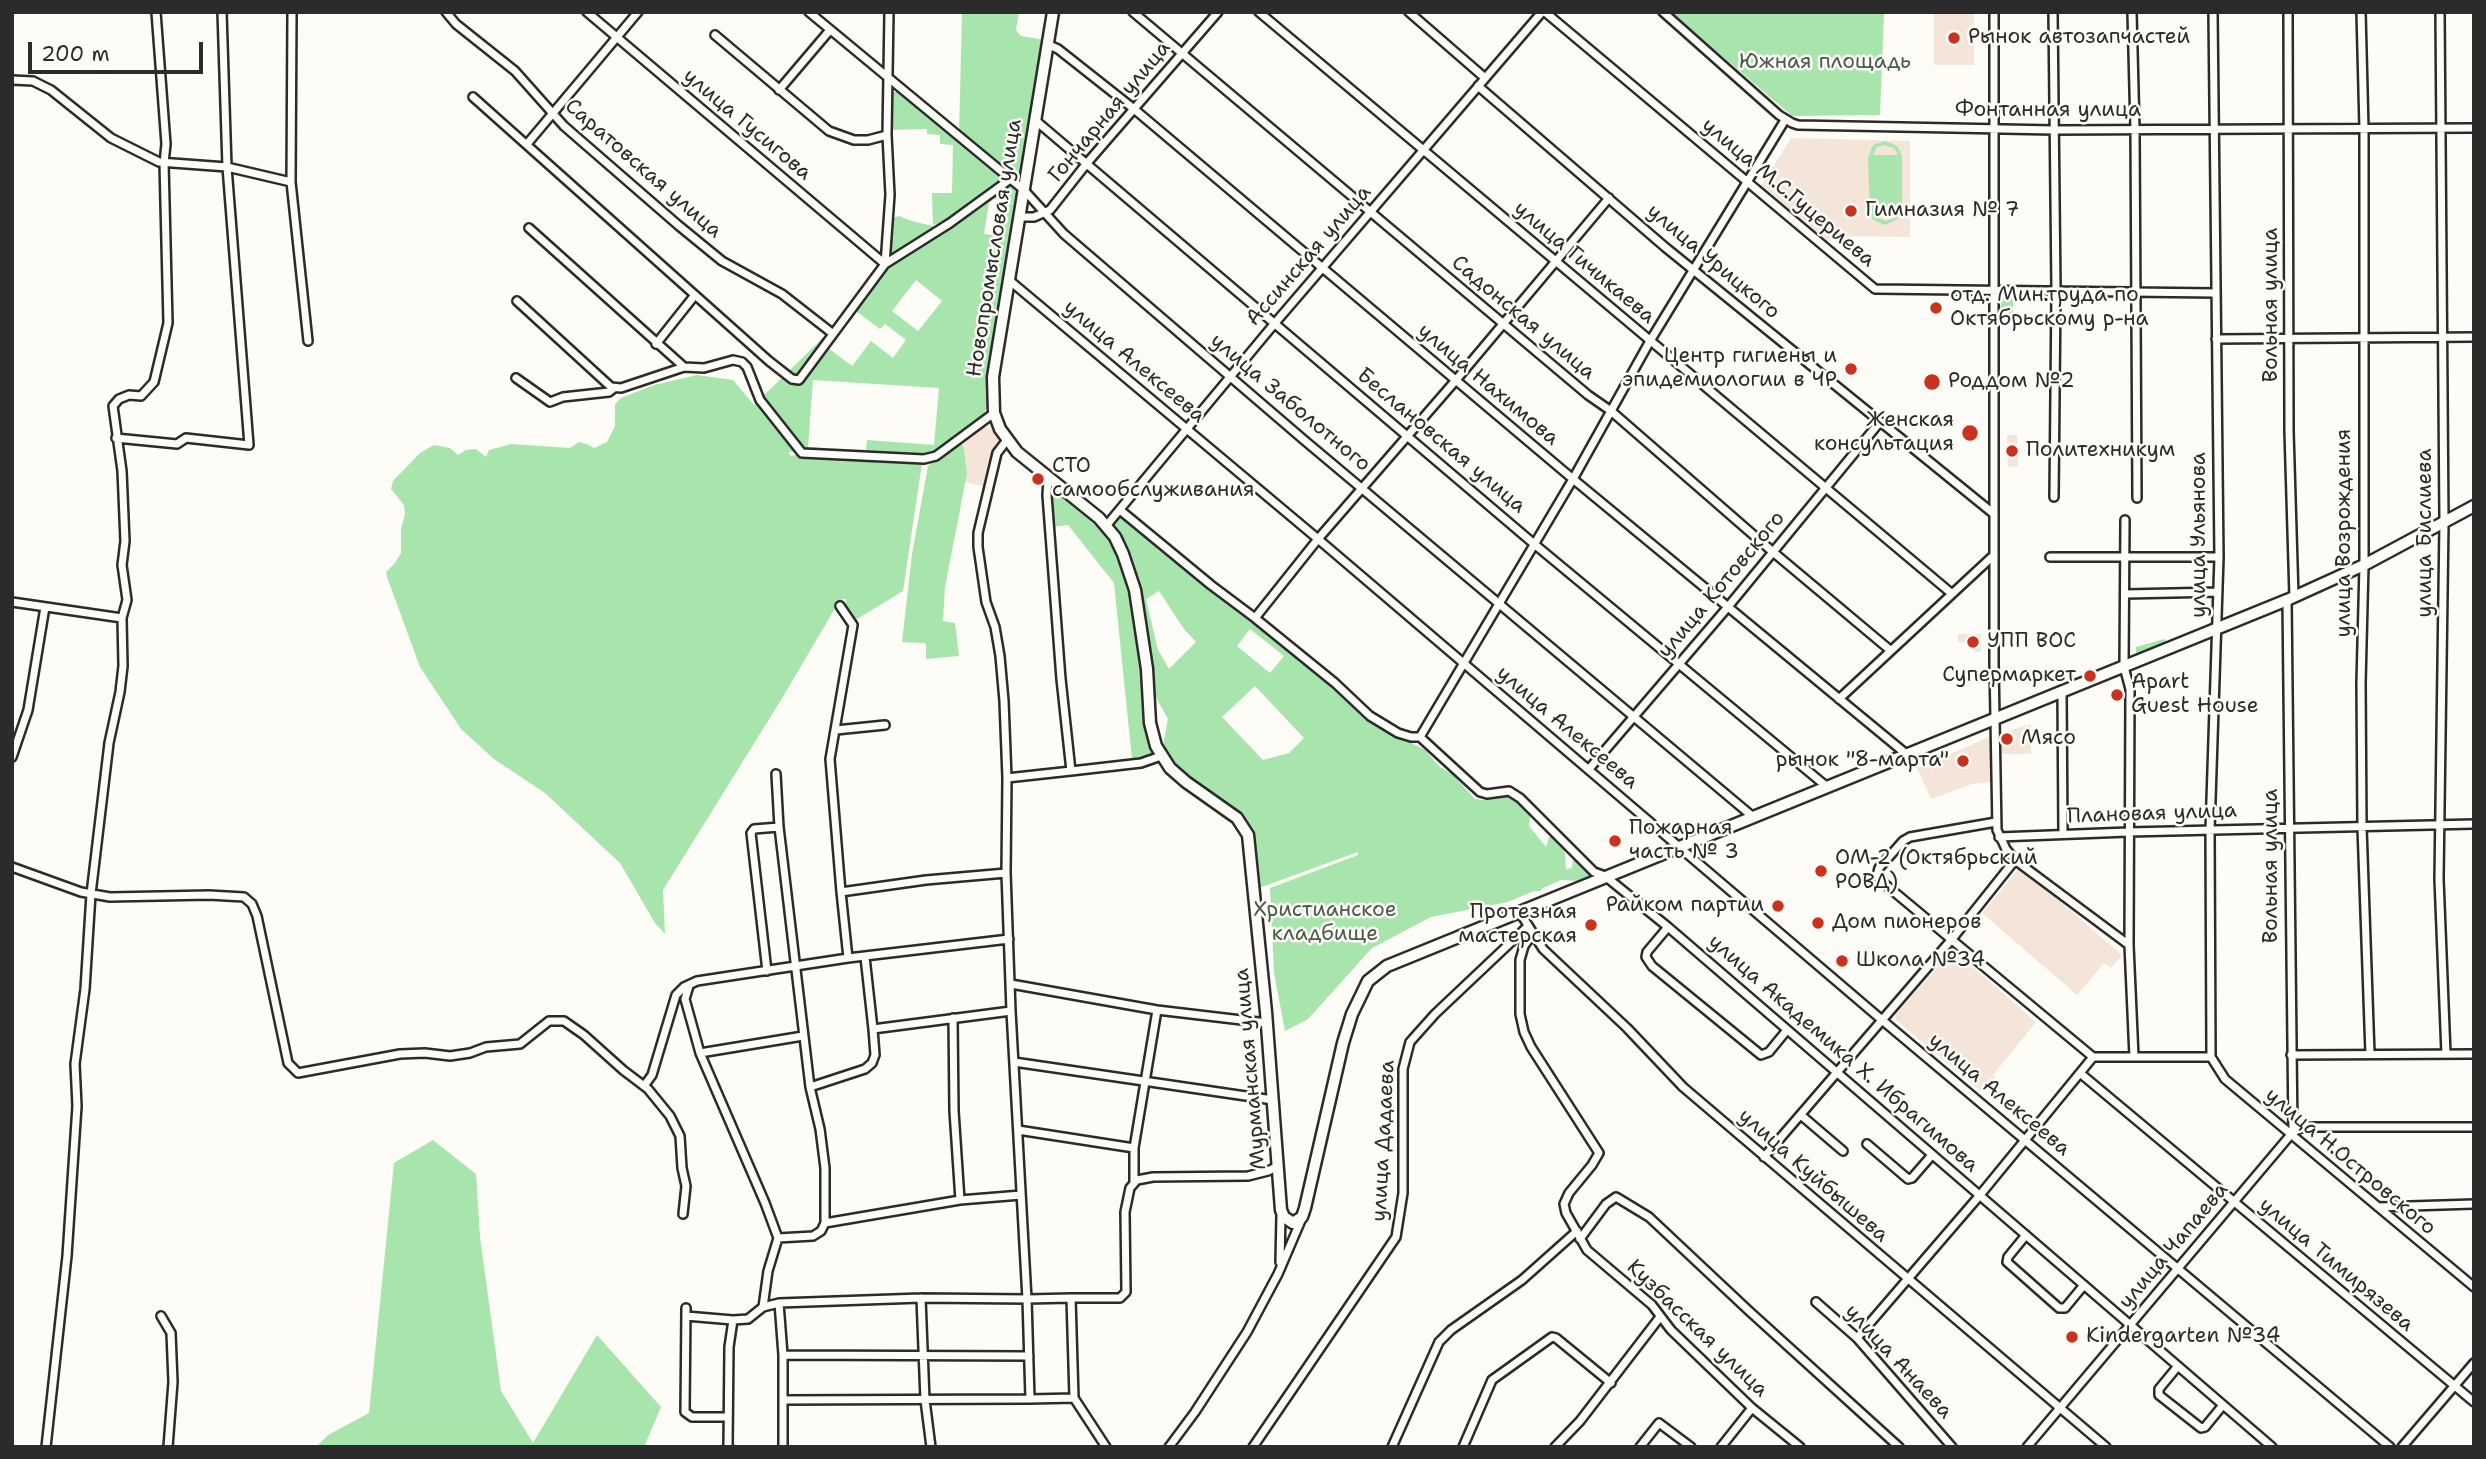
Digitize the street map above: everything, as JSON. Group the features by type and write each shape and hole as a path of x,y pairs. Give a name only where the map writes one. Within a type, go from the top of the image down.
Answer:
{"main road":[{"name":"Новопромысловая улица","path":"1053,12 993,377 994,413 1007,440 1030,464 1106,526"},
{"path":"1281,1210 1284,1217 1293,1223 1302,1217 1343,1043 1356,1002 1368,981 1396,960 2217,629 2364,565 2474,506"},
{"name":"Мурманская улица","path":"1106,526 1123,554 1135,590 1147,669 1153,739 1161,756 1180,776 1237,818 1248,835 1267,1023 1281,1210"}],"street":[{"path":"46,1447 67,1256 77,1106 75,1064 86,989 90,894 109,743 123,666 122,618 127,600 122,565 125,541 122,471 113,406 119,399 129,395 141,396 154,382 168,323 164,163 166,144 156,12"},
{"path":"116,438 177,444 186,438 249,445 227,167 222,12"},
{"path":"292,12 291,181 308,341"},
{"name":"Саратовская улица","path":"446,12 456,24 515,71 552,113 677,225 722,261 782,293 832,333"},
{"name":"улица Гусигова","path":"587,12 884,264"},
{"path":"527,144 638,12"},
{"name":"улица Заболотного","path":"809,12 1024,190 1064,234 1752,816"},
{"path":"884,264 890,195 887,135 889,12"},
{"name":"Садонская улица","path":"1133,12 1587,395 1611,411 1890,650"},
{"name":"Гончарная улица","path":"1019,218 1045,214 1217,12"},
{"name":"улица Гичикаева","path":"1259,12 1951,593"},
{"path":"1409,12 1485,78"},
{"name":"Ассинская улица","path":"1106,526 1275,323 1543,12"},
{"name":"улица М.С.Гуцериева","path":"1543,12 1875,289 2216,293"},
{"path":"1420,737 1573,479 1650,341 1785,120 1663,12"},
{"path":"1994,12 1996,821 1999,837 2015,860 2129,945"},
{"path":"2053,12 2056,291 2054,497"},
{"path":"2132,12 2137,498"},
{"name":"улица Ульянова","path":"2211,1057 2210,830 2219,557 2213,12"},
{"name":"Вольная улица","path":"2288,12 2292,1133"},
{"name":"улица Возрождения","path":"2361,12 2364,129 2362,827 2370,1054"},
{"name":"улица Бислиева","path":"2440,12 2444,522 2439,879 2446,1054"},
{"path":"779,90 830,30"},
{"path":"715,35 823,126 841,137 868,140 887,135"},
{"name":"улица Нахимова","path":"1047,44 1058,49 1134,109 1727,608 1905,753"},
{"path":"12,80 33,81 51,90 111,138 164,163 227,167 291,181"},
{"name":"улица Урицкого","path":"1478,86 1693,271 1994,514"},
{"path":"473,97 792,379 799,380 803,377 884,264 950,223 1009,180"},
{"name":"Беслановская улица","path":"1035,120 1533,543 1826,786"},
{"name":"Фонтанная улица","path":"1785,120 1798,125 2054,130 2474,128"},
{"path":"1255,618 1318,539 1609,198"},
{"path":"529,228 684,368"},
{"name":"улица Алексеева","path":"1009,280 2390,1447"},
{"path":"656,344 695,295"},
{"path":"517,301 614,387 621,388 684,368 704,368 733,360 743,362 761,400 802,453 924,458 936,456 994,413"},
{"path":"2216,339 2474,337"},
{"path":"516,378 550,402 564,397 609,392 614,387"},
{"name":"улица Котовского","path":"1589,769 1880,423"},
{"path":"1007,440 997,453 987,489 978,533 978,547 986,602 995,627 1000,656 1004,701 1011,1011 1030,1399"},
{"path":"1048,479 1060,679 1071,771"},
{"name":"улица Академика Х. Ибрагимова","path":"1120,510 1335,683 1370,716 1398,733 1420,737 1480,792 1487,794 1509,791 1520,797 1594,872 1605,876 1668,927 2272,1446"},
{"path":"2125,520 2124,667 2130,689 2129,945 2134,1057"},
{"path":"1839,699 1994,555"},
{"path":"2050,557 2219,557"},
{"path":"2126,594 2218,592"},
{"path":"12,602 122,618"},
{"path":"840,606 853,625 830,771 848,958"},
{"path":"12,757 28,710 46,607"},
{"path":"2062,692 2063,834"},
{"path":"835,730 885,725"},
{"path":"1007,778 1141,763 1161,756"},
{"path":"776,775 779,827 803,1036 825,1168 825,1223 821,1231 813,1236 778,1238"},
{"path":"1996,821 1910,837 1903,841 1880,868 1877,876 2093,1057 2211,1057"},
{"name":"Плановая улица","path":"1999,837 2474,824"},
{"path":"767,971 751,833 754,829 779,827"},
{"path":"1764,1157 1952,939 2015,860"},
{"path":"12,867 90,894 110,897 244,897 252,904 257,916 288,1063 298,1073 400,1054 450,1056 470,1053 486,1046 520,1044 549,1021 558,1020 584,1035 644,1086 670,1116 680,1136 686,1186 683,1214"},
{"path":"841,892 926,880 1006,873"},
{"name":"улица Куйбышева","path":"1519,911 1530,931 1558,965 1627,1028 1683,1087 2105,1447"},
{"path":"1668,927 1647,953 1646,957 1652,966 1761,1055 1769,1052 1787,1030"},
{"path":"1530,931 1520,960 1520,1014 1524,1032 1599,1153 1569,1193 1564,1204 1578,1235"},
{"name":"улица Дадаева","path":"1253,1447 1396,1237 1403,1193 1403,1069 1407,1048 1435,1014 1530,931"},
{"path":"644,1086 652,1075 676,996 696,981 848,958 1009,939"},
{"path":"810,1087 865,1069 872,1063 875,1055 865,957"},
{"path":"1011,984 1157,1010 1267,1023"},
{"path":"689,986 685,999 700,1053 778,1238 768,1271 763,1307"},
{"path":"728,1417 692,1417 685,1412 686,1312 733,1320 748,1319 763,1307 779,1303 921,1298 1120,1298 1127,1288 1125,1212 1133,1182 1134,1148 1157,1010"},
{"path":"873,1029 1011,1011"},
{"path":"953,1018 954,1111 960,1200"},
{"path":"700,1053 803,1036"},
{"path":"2291,1055 2474,1054"},
{"path":"1857,1338 1980,1195 2093,1057"},
{"name":"улица Н.Островского","path":"2211,1057 2225,1079 2474,1287"},
{"path":"1014,1062 1273,1101"},
{"name":"улица Тимирязева","path":"2080,1073 2474,1402"},
{"path":"1802,1116 1843,1151"},
{"path":"2292,1133 2301,1128 2315,1127 2474,1127"},
{"path":"1018,1130 1134,1148"},
{"name":"улица Чапаева","path":"2026,1447 2292,1133"},
{"path":"1867,1144 1908,1179 1911,1179 1932,1155"},
{"path":"1133,1182 1153,1177 1248,1176 1278,1166"},
{"path":"825,1223 960,1200 1021,1195"},
{"path":"1392,1447 1438,1342 1578,1235 1606,1204 1616,1197 1649,1217 1899,1447"},
{"path":"2378,1208 2474,1204"},
{"path":"1278,1274 1282,1255 1281,1210"},
{"path":"1169,1447 1233,1356 1278,1274 1302,1217"},
{"name":"Кузбасская улица","path":"1578,1235 1587,1250 1643,1298 1689,1348 1752,1408 1800,1447"},
{"path":"2026,1235 2007,1262 2059,1308 2066,1308 2084,1285"},
{"path":"2463,1278 2474,1278"},
{"path":"921,1298 925,1400 931,1447"},
{"path":"1072,1298 1074,1398 1106,1447"},
{"name":"улица Анаева","path":"1816,1302 1857,1338 1952,1447"},
{"path":"779,1303 783,1355 783,1447"},
{"path":"161,1316 171,1333 173,1382 168,1447"},
{"path":"1555,1447 1611,1382 1660,1317"},
{"path":"728,1447 729,1347 733,1320"},
{"path":"1463,1447 1492,1380 1552,1337 1611,1382"},
{"path":"783,1355 1029,1356"},
{"path":"2402,1447 2474,1363"},
{"path":"2178,1366 2159,1389 2159,1395 2201,1428 2205,1427 2223,1405"},
{"path":"783,1400 1074,1398"},
{"path":"1721,1447 1752,1408"},
{"path":"1640,1447 1659,1423 1692,1447"}],"shaded area":[{"name":"Рынок автозапчастей","path":"1934,12 1974,12 1974,65 1934,65"},
{"name":"Гимназия № 7","path":"1791,138 1910,141 1910,237 1833,236 1828,242 1761,186"},
{"path":"986,426 1003,440 987,487 965,482 966,460 961,443"},
{"name":"Политехникум","path":"2007,435 2017,435 2018,466 2008,467"},
{"name":"УПП ВОС","path":"1958,634 1981,634 1981,652 1974,652 1974,643 1958,642"},
{"name":"рынок \"8-марта\"","path":"2031,724 2031,754 1993,754 1992,782 1972,784 1931,799 1917,768 1987,738"},
{"path":"2020,867 2122,955 2111,968 2104,963 2077,995 1982,913"},
{"path":"1953,950 2036,1022 1993,1075 1995,1078 1983,1093 1896,1020 1895,1015"}],"green space":[{"path":"962,12 1019,12 1016,30 1021,36 1045,40 1021,175 1017,178 959,134"},
{"name":"Южная площадь","path":"1671,12 1884,12 1880,115 1792,116"},
{"path":"897,91 1001,180 947,222 933,225 932,193 952,193 953,145 940,144 940,135 927,134 927,129 890,130 890,94"},
{"path":"1885,141 1897,146 1902,156 1902,209 1898,219 1885,225 1873,220 1870,214 1868,158 1873,145","holes":["1883,145 1894,148 1898,155 1873,155 1877,147","1873,208 1899,208 1895,218 1885,221 1874,215"]},
{"path":"1009,185 1015,189 1017,197 990,363 987,406 982,419 948,446 929,456 789,452 791,456 798,454 918,460 922,463 903,591 857,619 850,615 846,608 846,599 840,600 663,890 665,934 655,923 620,863 545,793 494,759 461,729 420,667 386,572 401,553 401,529 405,514 404,505 391,489 393,481 420,453 434,445 450,448 458,455 466,450 476,449 486,457 489,450 511,444 570,448 579,442 594,448 607,442 615,426 615,404 621,398 654,385 697,375 733,380 754,405 831,330 845,322 892,262 911,253","holes":["994,199 1007,201 1000,236 984,234 989,203","916,280 942,301 918,331 892,311","856,311 880,329 885,324 906,340 893,358 871,341 852,366 828,348","813,380 939,388 934,445 867,440 866,450 808,447"]},
{"path":"899,216 938,227 893,253 889,251 892,218"},
{"path":"2053,294 2054,300 2013,302 2013,317 2008,320 1999,312 2003,295"},
{"path":"961,443 967,473 945,587 943,621 955,623 959,656 926,659 926,643 902,642 912,554 928,466 934,459"},
{"path":"1054,491 1091,517 1109,535 1123,561 1140,629 1147,724 1153,752 1147,758 1132,759 1114,583 1068,525 1052,527 1050,498"},
{"name":"Христианское кладбище","path":"1120,518 1129,521 1354,703 1371,722 1425,750 1475,799 1504,795 1513,799 1528,812 1529,826 1546,847 1550,835 1562,845 1566,869 1572,868 1575,857 1591,877 1580,881 1561,880 1540,891 1508,902 1431,917 1372,948 1308,1019 1285,1031 1274,973 1270,888 1358,855 1358,852 1259,888 1255,838 1244,815 1189,780 1170,763 1162,750 1168,719 1152,690 1150,656 1138,590 1113,526","holes":["1159,591 1196,642 1169,669 1158,650 1146,599","1250,629 1284,656 1270,673 1237,646","1255,686 1304,738 1289,753 1263,760 1222,717"]},
{"path":"2164,639 2165,647 2136,656 2136,647"},
{"path":"433,1140 476,1174 480,1237 501,1391 533,1443 597,1335 661,1407 644,1447 316,1447 328,1435 369,1413 394,1163"}],"place":[{"name":"Рынок автозапчастей","path":"1954,38"},
{"name":"Гимназия № 7","path":"1851,211"},
{"name":"отд. Мин.труда по Октябрьскому р-на","path":"1936,308"},
{"name":"Центр гигиены и эпидемиологии в ЧР","path":"1851,369"},
{"name":"Роддом №2","path":"1932,382"},
{"name":"Женская консультация","path":"1970,433"},
{"name":"Политехникум","path":"2012,451"},
{"name":"СТО самообслуживания","path":"1038,479"},
{"name":"УПП ВОС","path":"1973,642"},
{"name":"Супермаркет","path":"2090,676"},
{"name":"Apart Guest House","path":"2117,695"},
{"name":"Мясо","path":"2007,739"},
{"name":"рынок \"8-марта\"","path":"1963,761"},
{"name":"Пожарная часть № 3","path":"1615,841"},
{"name":"ОМ-2 (Октябрьский РОВД)","path":"1821,871"},
{"name":"Райком партии","path":"1778,906"},
{"name":"Дом пионеров","path":"1818,923"},
{"name":"Протезная мастерская","path":"1591,925"},
{"name":"Школа №34","path":"1842,961"},
{"name":"Kindergarten №34","path":"2072,1337"}]}
